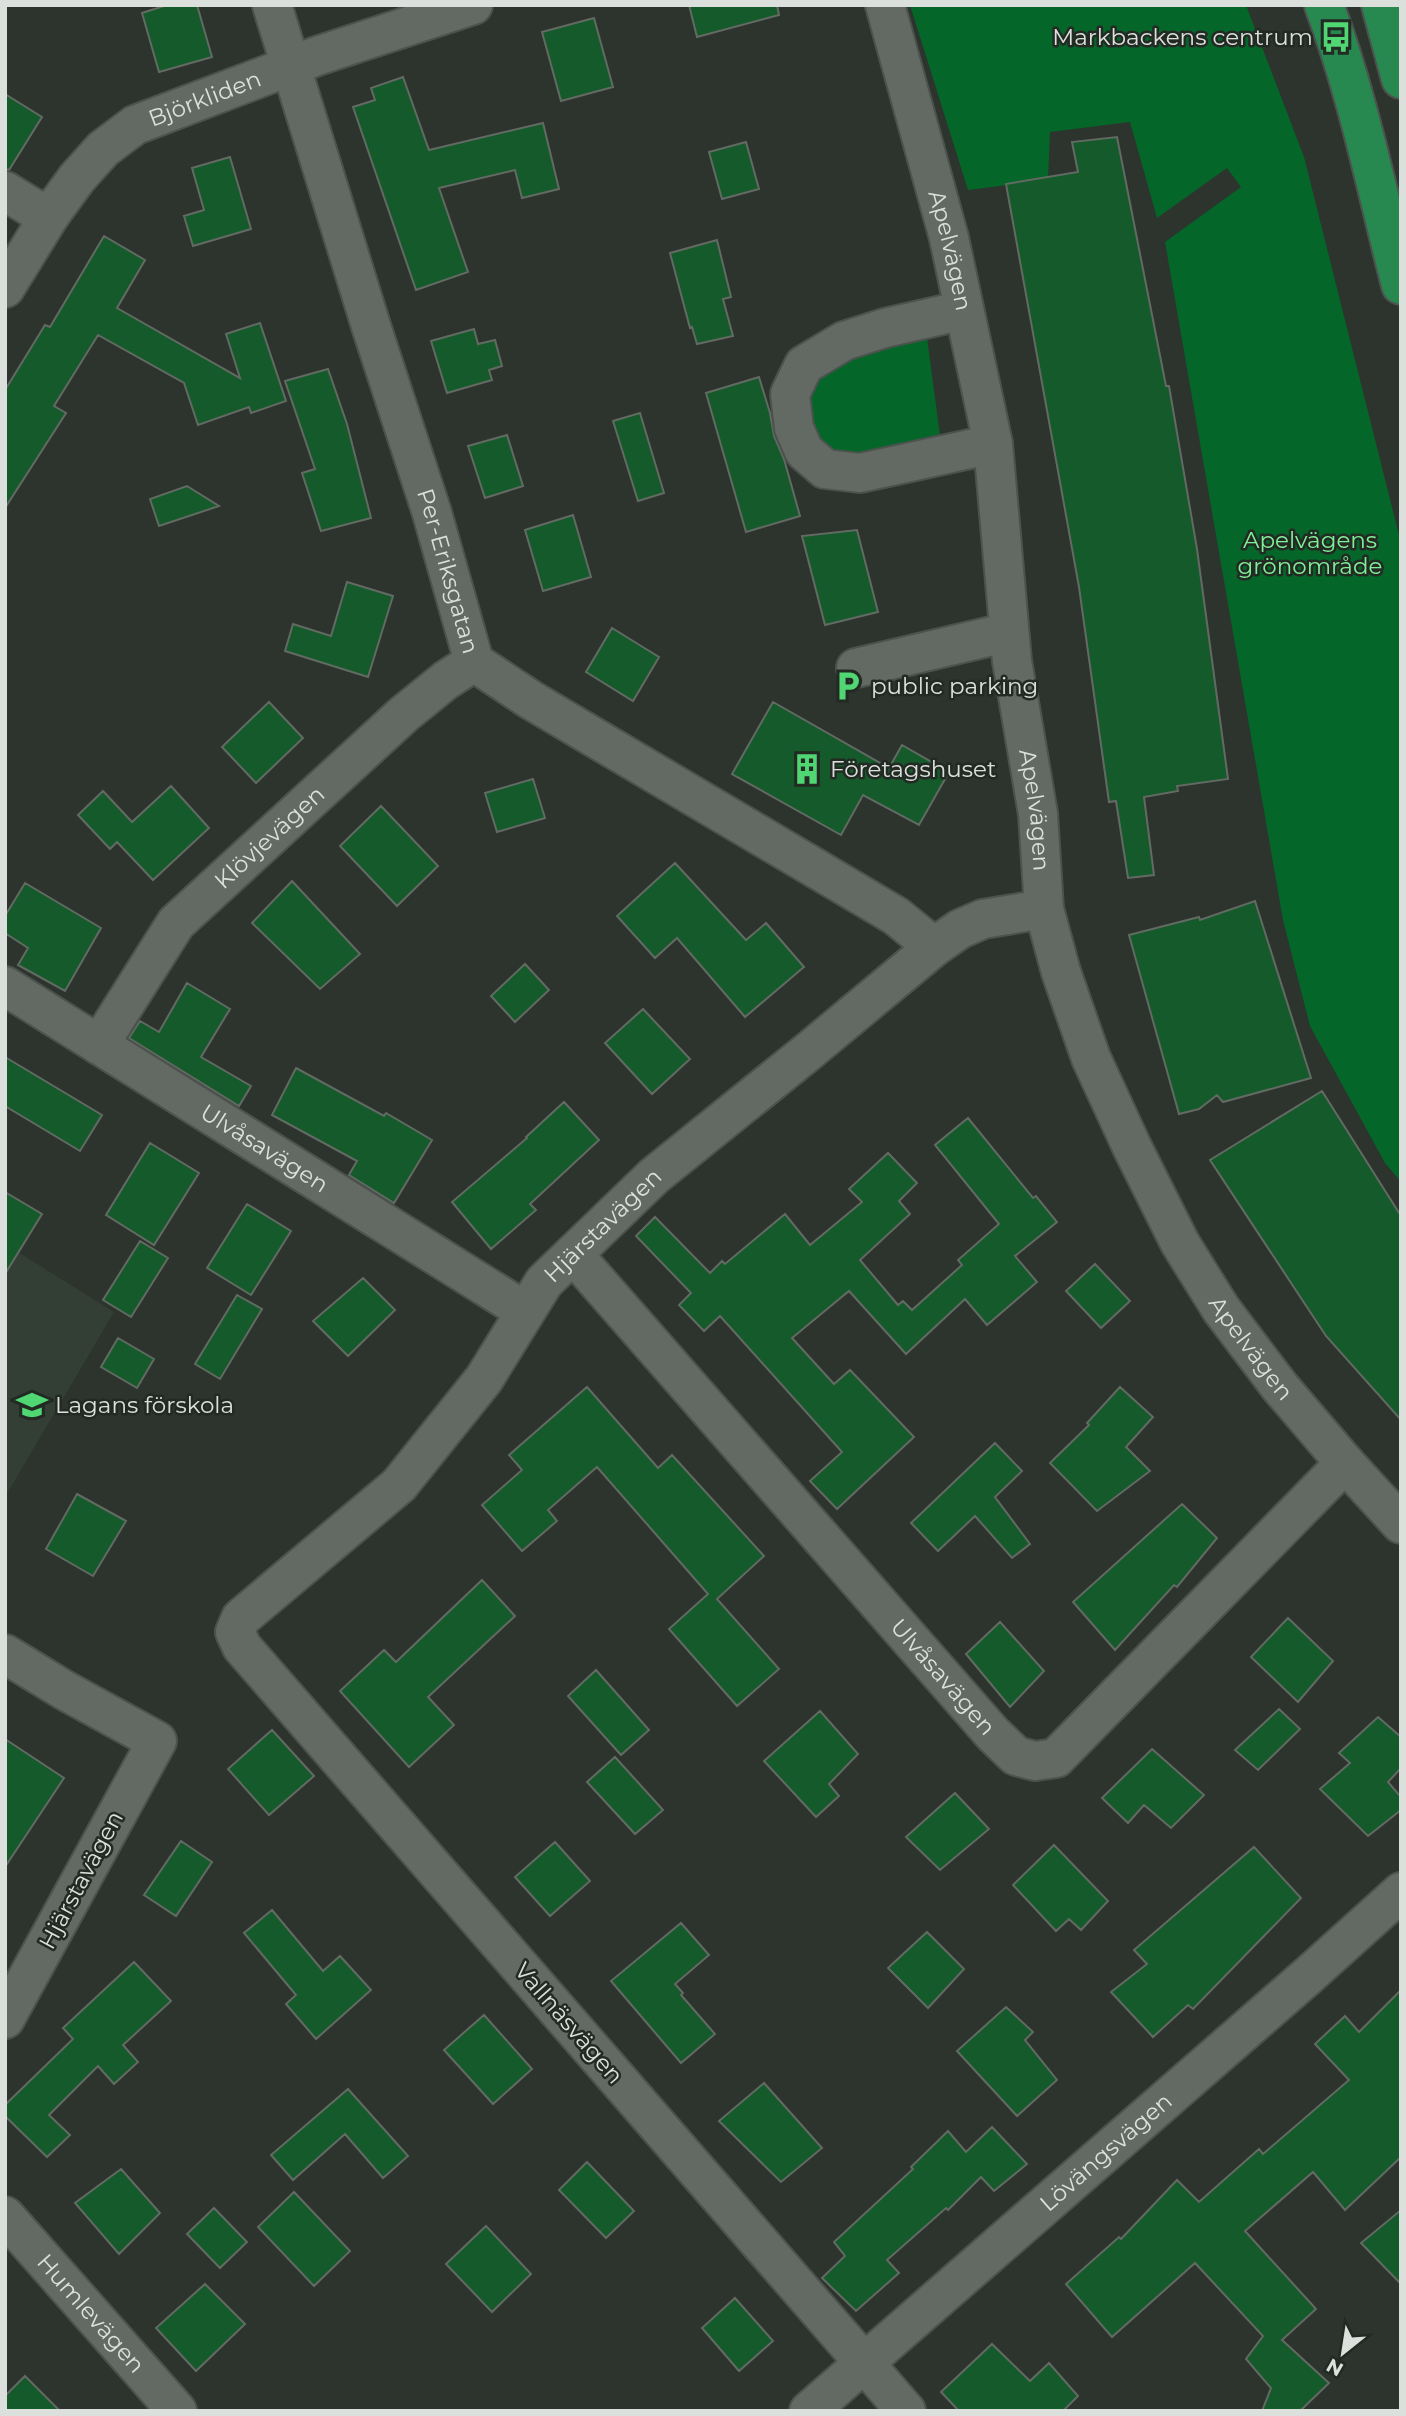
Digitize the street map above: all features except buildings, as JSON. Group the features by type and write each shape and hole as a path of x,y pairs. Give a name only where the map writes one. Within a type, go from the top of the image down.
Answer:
{"main road":[{"path":"1324,5 1336,37 1367,149 1401,285"},
{"path":"1381,5 1401,79"}],"street":[{"name":"Per-Eriksgatan","path":"272,5 432,513 474,662 531,700 896,916 934,947"},
{"name":"Björkliden","path":"5,288 76,178 103,149 135,125 317,56 473,5"},
{"name":"Apelvägen","path":"885,5 949,238 993,444 1012,661 1038,814 1044,909 1061,972 1091,1058 1180,1243 1221,1310 1280,1387 1401,1524"},
{"path":"5,191 50,215"},
{"path":"964,310 885,327 844,341 804,365 790,394 794,428 804,451 825,469 860,473 993,444"},
{"path":"856,668 1009,632"},
{"name":"Klövjevägen","path":"99,1045 176,923 404,714 446,680 474,662"},
{"name":"Hjärstavägen","path":"235,1632 241,1619 399,1485 484,1379 544,1282 654,1176 934,947 960,929 983,919 1044,909"},
{"name":"Ulvåsavägen","path":"5,986 525,1311"},
{"name":"Ulvåsavägen","path":"573,1254 940,1676 1016,1756 1035,1761 1056,1758 1345,1463"},
{"name":"Vallnäsvägen","path":"235,1632 242,1647 906,2411"},
{"name":"Hjärstavägen","path":"5,1654 157,1741 6,2015"},
{"name":"Lövängsvägen","path":"809,2411 1401,1892"},
{"name":"Humlevägen","path":"5,2216 177,2411"}],"shaded area":[{"name":"Lagans förskola","path":"5,1244 114,1312 5,1497"}],"green space":[{"name":"Apelvägens grönområde","path":"910,5 1246,5 1304,157 1401,543 1401,1182 1385,1163 1310,1026 1283,920 1165,242 1241,187 1227,168 1157,218 1130,122 1050,132 1048,180 968,190"},
{"path":"926,330 941,443 847,464 804,432 810,377 833,358"}],"place":[{"name":"Markbackens centrum","path":"1336,37"},
{"name":"public parking","path":"848,686"},
{"name":"Företagshuset","path":"807,769"},
{"name":"Lagans förskola","path":"32,1405"}]}
